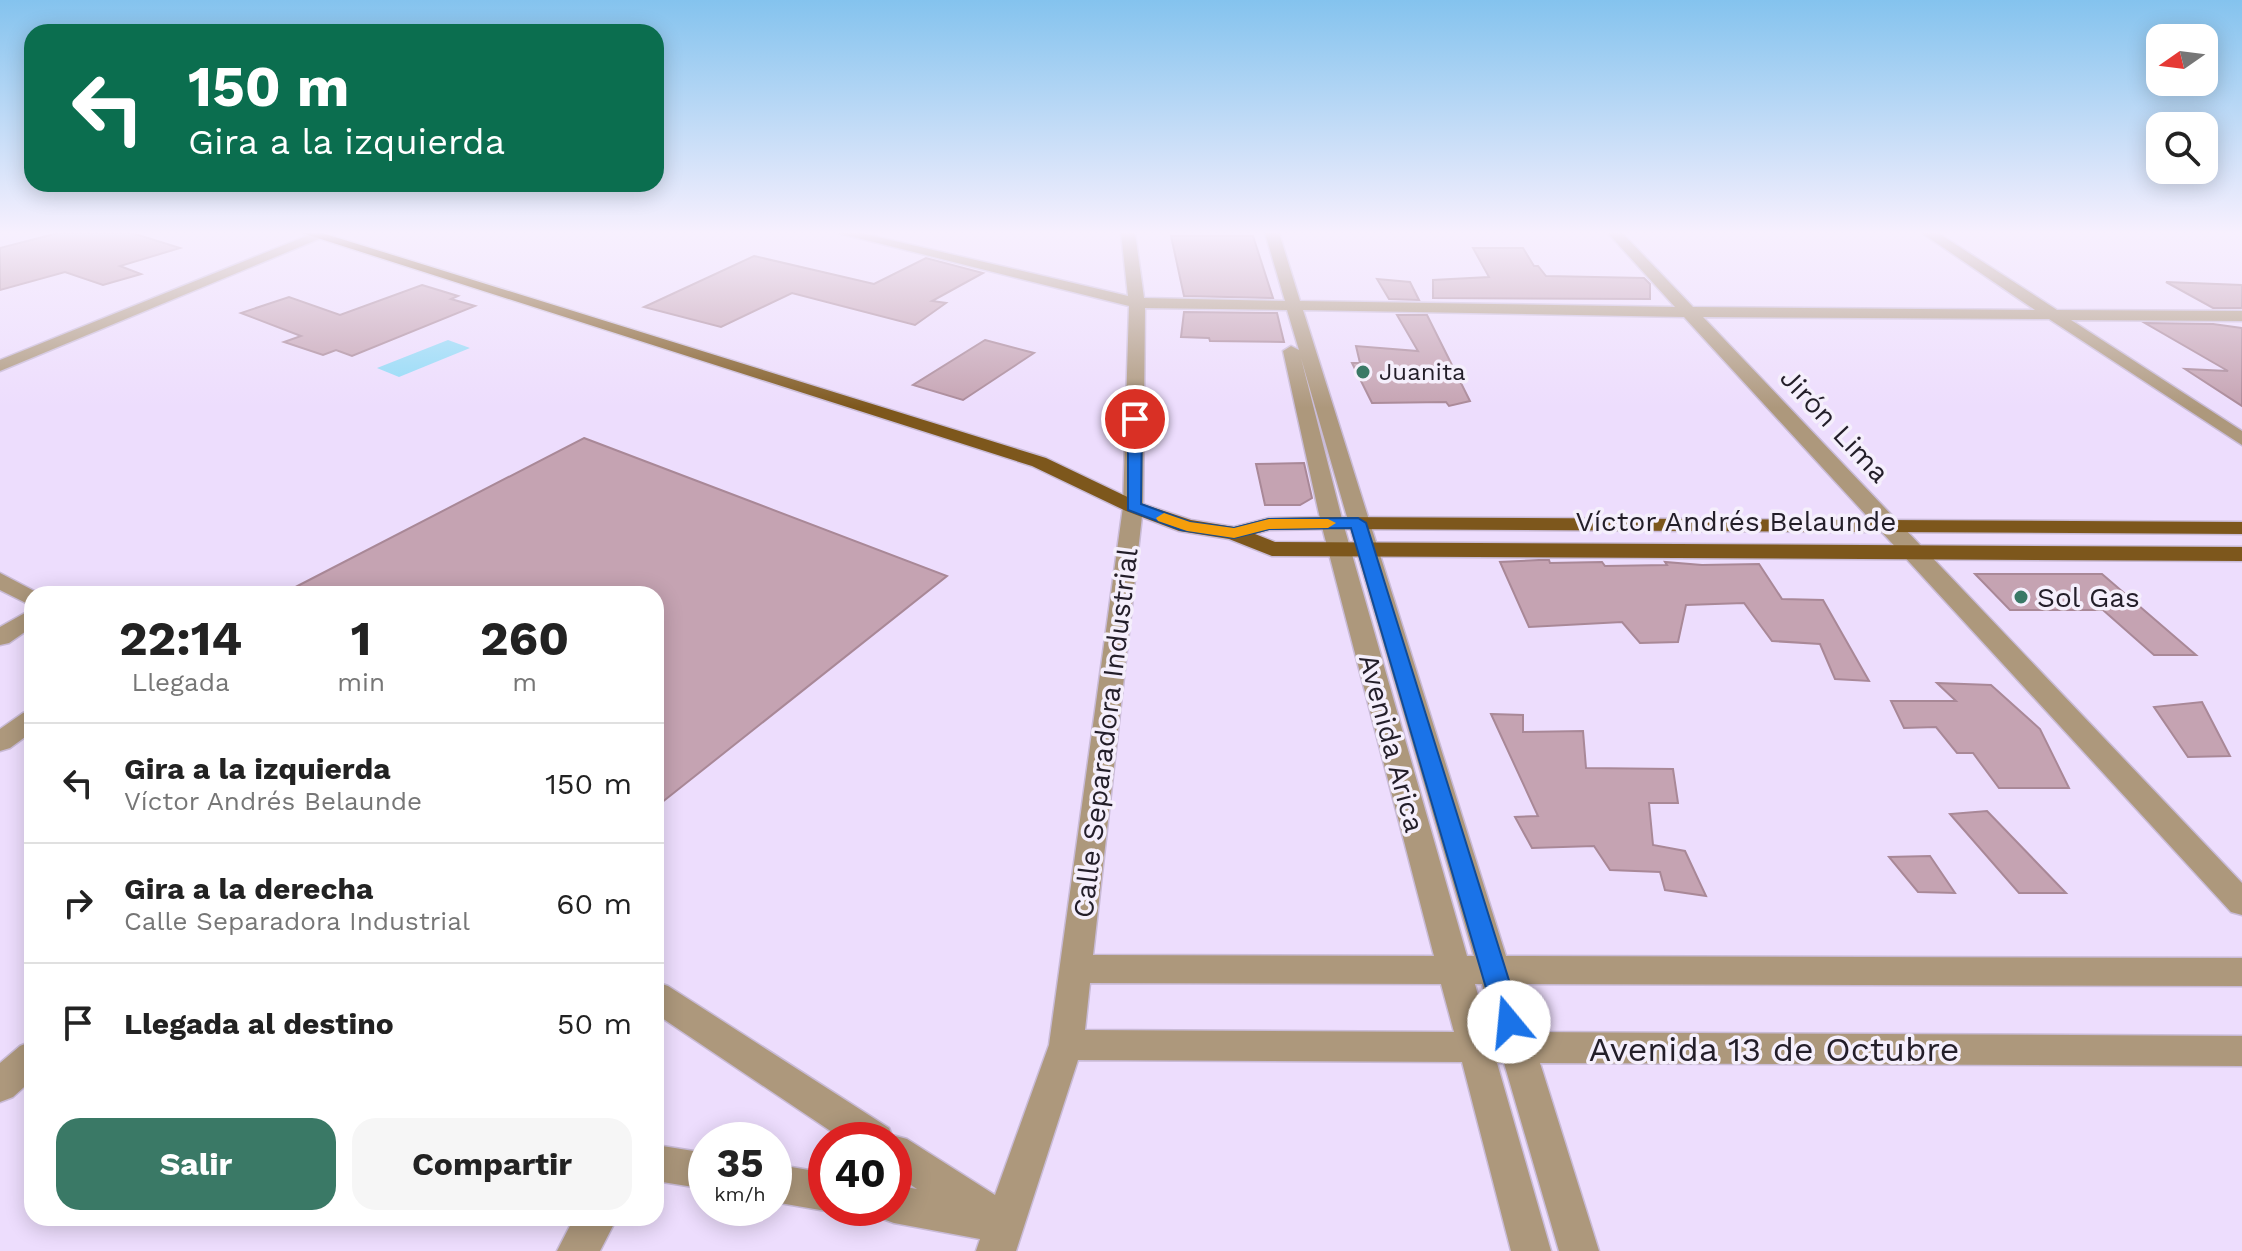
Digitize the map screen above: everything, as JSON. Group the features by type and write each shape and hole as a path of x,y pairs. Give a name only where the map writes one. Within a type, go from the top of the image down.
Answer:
{"main road":[{"name":"Víctor Andrés Belaunde","path":"496,291 1039,462 1133,507 1187,526 1234,533 1272,549 2242,554"},
{"name":"Víctor Andrés Belaunde","path":"1234,533 1269,524 1345,523 2242,528"}],"street":[{"path":"0,366 178,291"},
{"path":"1089,291 1137,303 1287,307 2242,316"},
{"name":"Calle Separadora Industrial","path":"1000,1237 1066,1045 1133,507 1136,291"},
{"name":"Avenida Arica","path":"1281,291 1287,307"},
{"name":"Avenida Arica","path":"1284,291 1345,523 1493,971 1579,1251"},
{"name":"Jirón Lima","path":"1670,291 2242,903"},
{"path":"2017,291 2242,439"},
{"name":"Avenida Arica","path":"1354,551 1454,970 1531,1251"},
{"path":"0,580 24,594"},
{"path":"0,638 24,622"},
{"path":"0,742 24,725"},
{"path":"1075,969 2242,972"},
{"path":"664,1001 848,1122"},
{"name":"Avenida 13 de Octubre","path":"1066,1045 2242,1051"},
{"path":"664,1164 688,1168"},
{"path":"912,1166 1000,1237"},
{"path":"912,1210 1000,1237"},
{"path":"577,1251 592,1226"}],"water":[{"path":"448,340 470,348 399,377 377,368"}],"building":[{"path":"405,291 443,291 458,296 451,299 475,306 352,356 336,350 323,355 284,342 301,336 241,313 289,297 340,315"},
{"path":"678,291 950,291 932,301 946,303 915,325 792,293 721,327 644,307"},
{"path":"1183,291 1271,291 1273,298 1184,296"},
{"path":"1384,291 1415,291 1419,300 1389,299"},
{"path":"1433,291 1650,291 1650,299 1433,298"},
{"path":"2183,291 2242,291 2242,308 2213,308"},
{"path":"1184,312 1277,313 1284,342 1210,341 1209,338 1181,337"},
{"path":"1397,315 1427,315 1470,401 1449,406 1446,402 1372,403 1352,363 1360,363 1356,346 1418,351"},
{"path":"2145,323 2213,324 2242,328 2242,406 2185,369 2228,371"},
{"path":"985,340 1034,353 963,400 913,385"},
{"path":"584,438 947,576 664,801 664,586 297,586"},
{"path":"1304,463 1312,498 1300,505 1265,505 1256,464"},
{"path":"1549,560 1550,563 1602,562 1605,566 1667,565 1665,562 1759,564 1782,599 1823,600 1869,681 1835,679 1820,644 1772,641 1744,603 1686,605 1678,642 1640,643 1622,622 1529,627 1500,562"},
{"path":"1975,574 2102,574 2196,655 2154,655 2103,610 2010,610"},
{"path":"1937,683 1991,685 2040,729 2069,788 1999,788 1973,753 1957,753 1936,727 1904,728 1891,701 1956,701"},
{"path":"2202,702 2230,756 2188,757 2154,707"},
{"path":"1491,714 1523,715 1523,732 1583,731 1586,768 1673,769 1678,803 1649,803 1653,845 1685,851 1706,896 1665,890 1660,872 1610,870 1594,846 1532,848 1515,817 1538,816"},
{"path":"1987,811 2066,893 2019,893 1950,814"},
{"path":"1930,856 1955,893 1918,892 1889,857"}],"slow traffic":[{"path":"1164,518 1187,526 1234,533 1269,524 1328,523"}],"place":[{"name":"Juanita","path":"1363,372"},
{"name":"Sol Gas","path":"2021,597"}],"route":[{"path":"1135,419 1133,507 1187,526 1234,533 1269,524 1358,523 1509,1022"}]}
